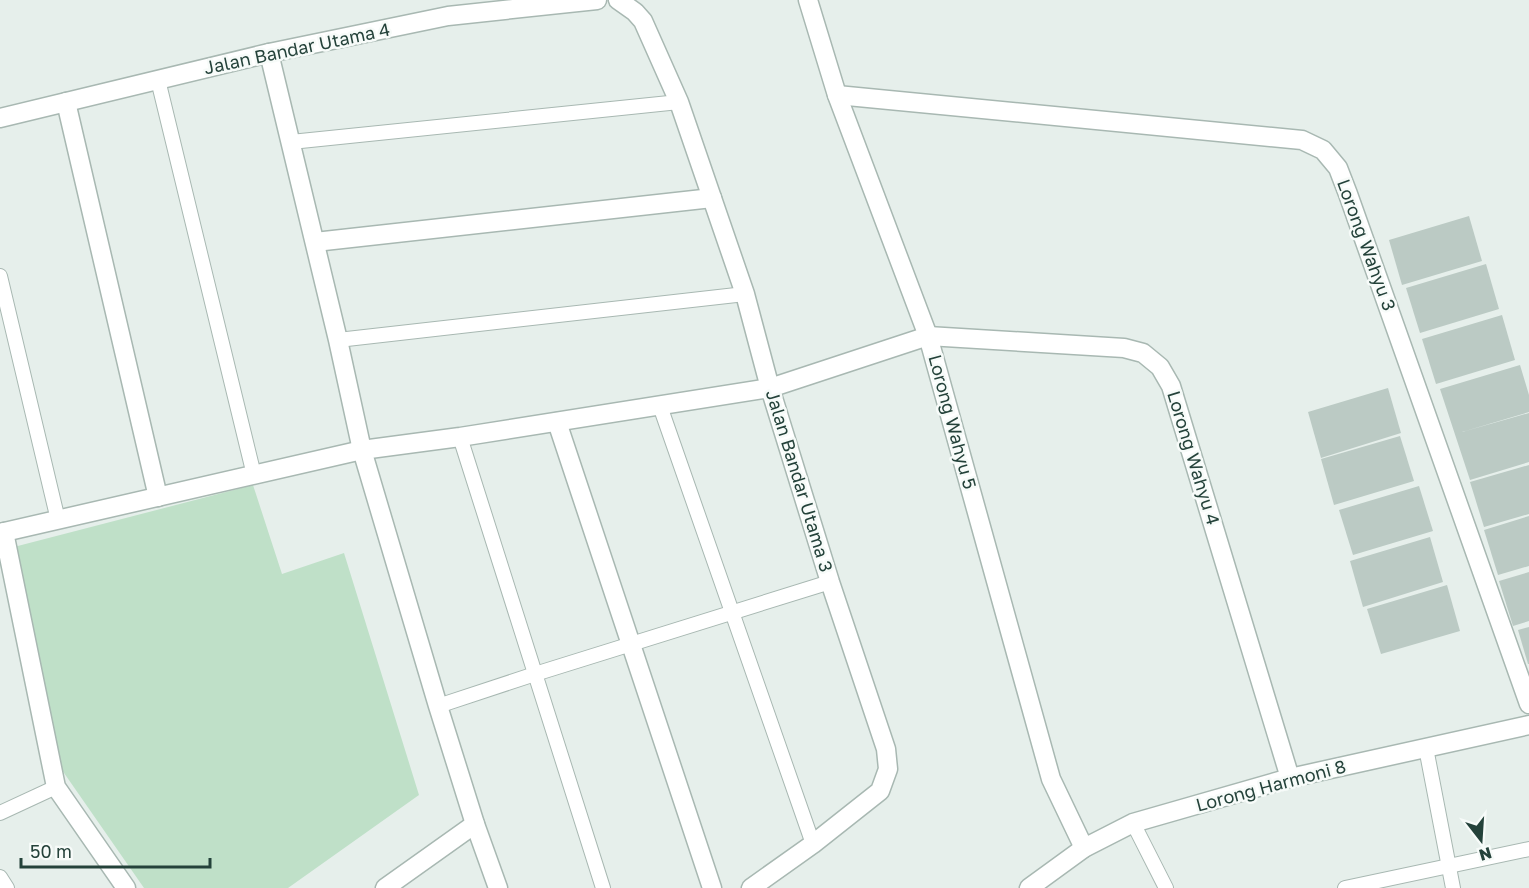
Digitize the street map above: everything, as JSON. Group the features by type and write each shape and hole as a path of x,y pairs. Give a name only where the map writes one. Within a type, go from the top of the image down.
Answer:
{"street":[{"name":"Jalan Bandar Utama 4","path":"0,118 269,53 448,16 597,0"},
{"name":"Jalan Bandar Utama 3","path":"618,0 643,21 679,102 745,294 770,388 886,749 888,769 880,791 813,844 751,888"},
{"name":"Lorong Wahyu 5","path":"808,0 837,94 928,336 1051,779 1084,848"},
{"path":"269,53 362,450 438,706 475,824 498,888"},
{"name":"Lorong Wahyu 3","path":"837,94 1302,140 1323,150 1338,168 1348,194 1529,704"},
{"path":"66,102 158,497"},
{"path":"315,242 712,198"},
{"path":"126,888 56,787 2,533 362,450 460,437 770,388 928,336"},
{"name":"Lorong Wahyu 4","path":"928,336 1124,348 1143,353 1160,367 1172,386 1290,778"},
{"path":"557,422 712,888"},
{"name":"Lorong Harmoni 8","path":"1029,888 1084,848 1133,824 1290,778 1529,725"},
{"path":"385,888 475,824"}],"lane":[{"path":"158,80 254,475"},
{"path":"291,142 679,102"},
{"path":"0,276 58,520"},
{"path":"338,340 745,294"},
{"path":"660,406 813,844"},
{"path":"460,437 603,888"},
{"path":"438,706 831,582"},
{"path":"1425,748 1453,888"},
{"path":"0,813 56,787"},
{"path":"1133,824 1167,888"},
{"path":"1345,888 1529,849"},
{"path":"0,877 7,888"}],"green space":[{"path":"253,485 282,574 344,553 419,795 288,888 144,888 55,760 10,548"}],"building":[{"path":"1469,216 1482,261 1402,285 1389,240"},
{"path":"1486,264 1499,309 1420,333 1406,288"},
{"path":"1502,315 1515,360 1436,384 1422,339"},
{"path":"1520,365 1529,395 1529,412 1462,432 1529,413 1529,462 1470,480 1440,389"},
{"path":"1388,388 1401,433 1321,458 1308,412"},
{"path":"1400,436 1414,481 1334,505 1321,459"},
{"path":"1529,465 1529,514 1484,527 1470,482"},
{"path":"1419,486 1433,531 1353,555 1339,510"},
{"path":"1529,516 1529,566 1498,575 1484,530"},
{"path":"1430,537 1443,582 1363,607 1350,561"},
{"path":"1529,572 1529,621 1513,626 1499,581"},
{"path":"1447,585 1460,631 1381,654 1367,609"},
{"path":"1529,627 1529,664 1528,664 1518,630"}]}
